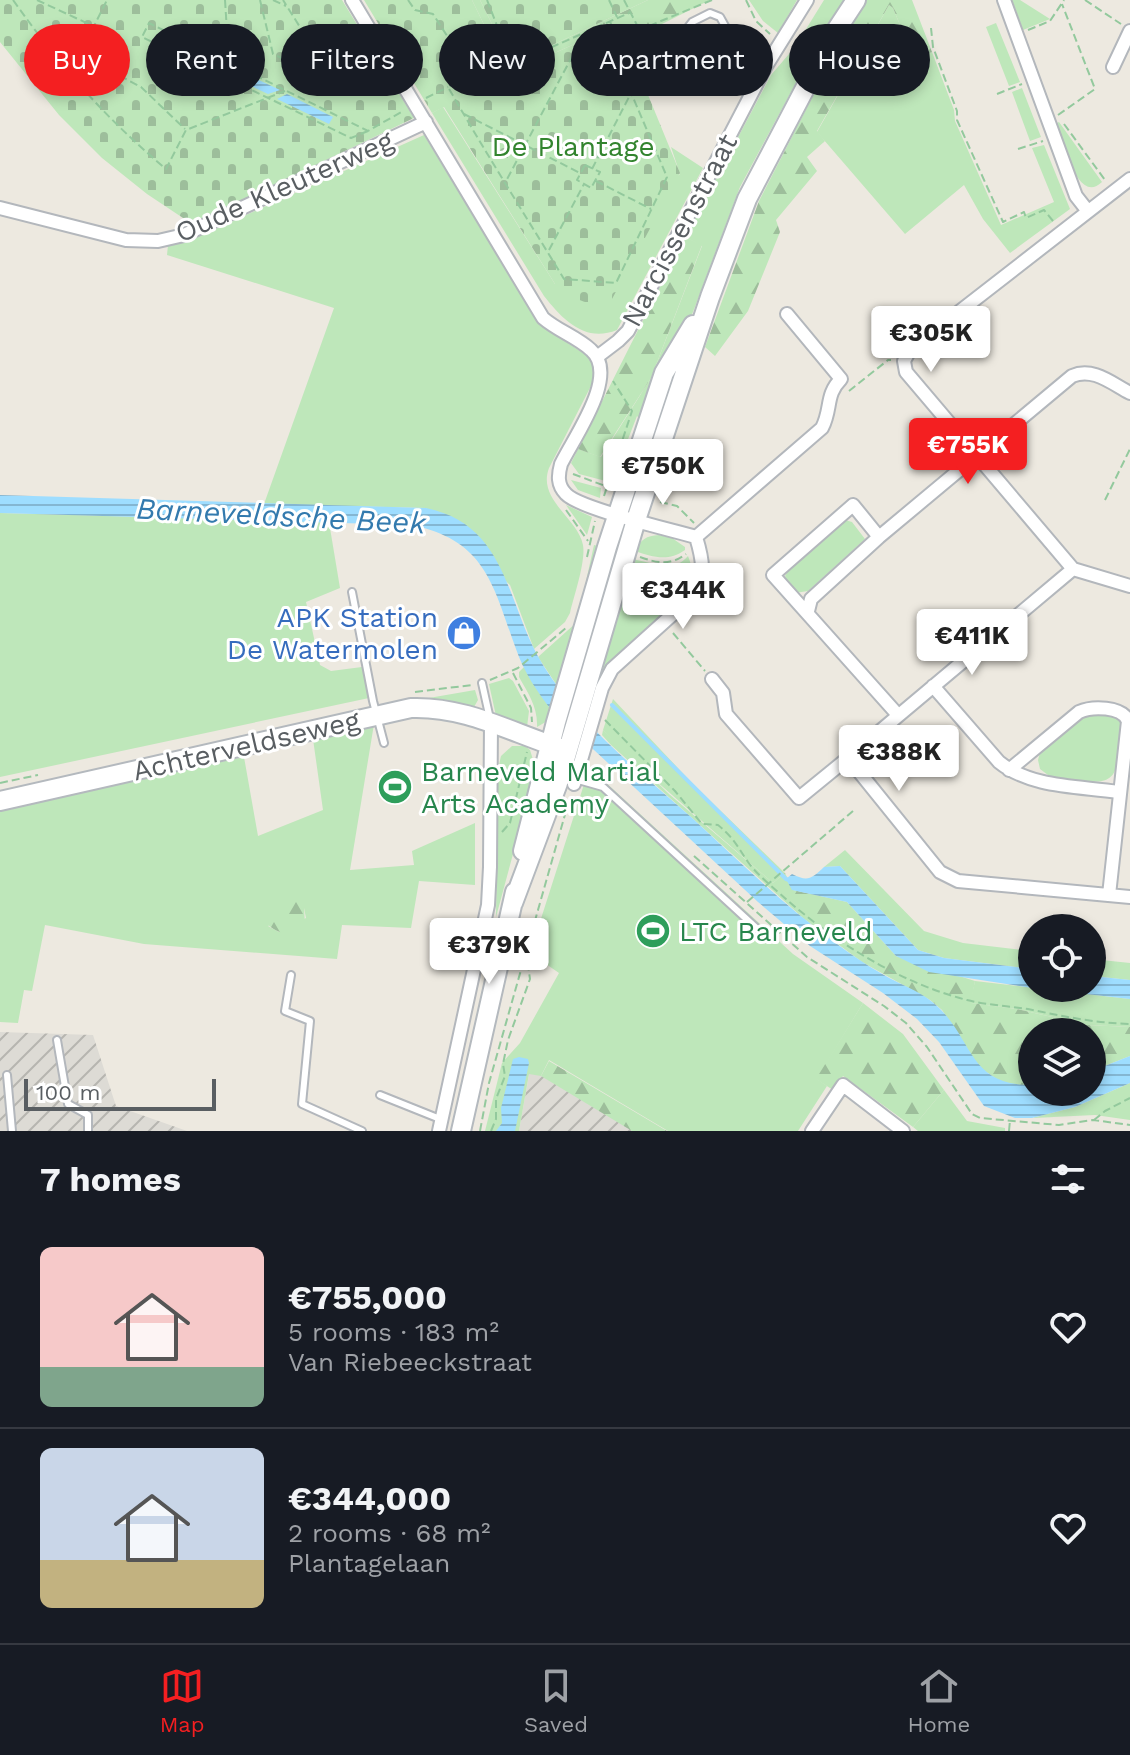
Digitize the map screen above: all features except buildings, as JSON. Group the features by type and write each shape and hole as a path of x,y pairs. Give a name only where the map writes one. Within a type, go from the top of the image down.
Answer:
{"main road":[{"path":"461,1131 513,903 558,783 572,759 590,714 626,553 710,297 747,199 833,35 856,0"},
{"path":"572,759 556,722 618,514 616,489 664,373 710,297"},
{"name":"Achterveldseweg","path":"0,801 411,708 431,707 464,713 572,759"}],"street":[{"path":"352,0 543,318 561,333 589,348 602,367 600,386 561,464 558,473 560,486 571,498 696,537"},
{"name":"Narcissenstraat","path":"773,54 807,0"},
{"path":"1004,0 1076,196 1087,210"},
{"path":"1113,67 1130,31"},
{"name":"Narcissenstraat","path":"597,357 628,331 750,96"},
{"name":"Oude Kleuterweg","path":"0,208 126,240 158,241 184,235 426,122"},
{"path":"1130,179 910,350 904,361 906,372 1073,569 1130,586"},
{"path":"696,537 822,428 829,394 841,379 787,314"},
{"path":"808,611 811,599 879,537 1072,376 1082,371 1095,374 1130,393"},
{"path":"879,537 853,505 773,575 898,715"},
{"path":"590,714 612,669 665,623 700,586 704,567 696,537"},
{"path":"712,679 723,693 726,714 799,798 1073,569"},
{"path":"933,686 1009,770 1030,780 1118,792"},
{"path":"1009,770 1087,708 1120,711 1126,716 1128,721 1109,895"},
{"path":"441,1125 488,905 491,722"},
{"path":"848,758 940,872 958,881 1130,897"},
{"path":"812,1131 843,1085 903,1131"}],"lane":[{"path":"710,13 720,17 740,53 723,78 702,64 685,31 692,22 710,13"},
{"path":"352,592 384,743"},
{"path":"482,683 491,722"},
{"path":"572,759 766,937"},
{"path":"291,975 285,1011 310,1021 302,1104 362,1131"},
{"path":"57,1040 68,1104 88,1115 88,1131"},
{"path":"7,1075 12,1131"},
{"path":"380,1095 441,1125"}],"path":[{"path":"13,0 30,24"},
{"path":"37,0 90,24"},
{"path":"95,24 107,0"},
{"path":"225,0 227,24"},
{"path":"260,0 273,54 335,83 283,0"},
{"path":"273,0 287,7"},
{"path":"408,0 415,10 433,14 439,24"},
{"path":"487,0 496,24"},
{"path":"609,0 618,18"},
{"path":"624,0 635,24"},
{"path":"654,24 712,0"},
{"path":"746,0 756,21 780,43"},
{"path":"1085,0 1130,31"},
{"path":"1015,34 1050,21 1063,2"},
{"path":"1063,2 1095,89 1057,115 1113,191"},
{"path":"555,45 629,13"},
{"path":"931,28 933,47 957,111 957,120 1003,222 1024,212 1026,218 1044,210 1061,231"},
{"path":"505,183 571,58"},
{"path":"997,94 1033,80"},
{"path":"130,81 141,87 186,130"},
{"path":"264,96 351,138 439,92"},
{"path":"87,96 166,169 186,130 281,93"},
{"path":"296,96 368,131"},
{"path":"453,96 564,279 616,283 667,177 632,96"},
{"path":"592,169 629,96"},
{"path":"463,114 580,173"},
{"path":"1018,149 1054,137"},
{"path":"585,165 592,169 600,172 591,188 577,180 585,165"},
{"path":"595,180 652,209"},
{"path":"547,252 584,184"},
{"path":"828,408 888,360 904,361"},
{"path":"561,464 581,479 616,489 632,411 611,377"},
{"path":"1105,500 1130,449"},
{"path":"560,486 563,504 582,536 607,547"},
{"path":"626,553 669,563 682,558 696,537 696,527 688,514 677,506 644,497"},
{"path":"586,561 589,541"},
{"path":"665,623 712,679"},
{"path":"518,668 568,626"},
{"path":"490,835 506,830 510,823 530,739 531,708 512,672"},
{"path":"590,714 675,791 702,824 718,825 739,846 750,864 787,900 837,939 889,971 941,993 972,1001 1063,1018 1130,1024"},
{"path":"480,1131 489,1083 526,950 572,759 596,770 615,785"},
{"path":"746,903 853,811"},
{"path":"686,849 807,957 906,1023 927,1047 972,1114 980,1118 1059,1125 1093,1120 1130,1125"},
{"path":"491,1131 496,1119 494,1105 505,1076 503,1064 508,1040 530,979 526,950"},
{"path":"1093,1120 1130,1098"},
{"path":"1009,1131 1011,1120"}],"shaded area":[{"path":"0,1032 93,1035 116,1106 187,1131 0,1131"},
{"path":"530,1069 636,1131 519,1131"}],"green space":[{"name":"De Plantage","path":"0,0 342,0 357,24 281,24 281,96 401,96 414,118 192,224 147,194 102,158 44,96 130,96 130,24 24,24 24,72 0,42"},
{"name":"De Plantage","path":"364,0 472,0 484,24 439,24 439,96 555,96 555,53 571,46 571,96 648,96 680,173 612,299 589,303 575,298 555,284 444,107 432,113 422,96 423,24 378,24"},
{"path":"472,0 480,0 492,24 484,24"},
{"name":"De Plantage","path":"480,0 648,0 597,24 571,24 571,36 555,44 555,24 492,24"},
{"path":"648,0 710,0 662,24 597,24"},
{"path":"749,0 797,0 778,33 773,29 773,24 763,21"},
{"path":"824,0 845,0 829,24 809,24"},
{"path":"866,0 912,0 921,24 900,24 889,5 878,24 851,24"},
{"path":"1012,0 1020,0 1050,19 1023,30"},
{"path":"889,5 900,24 878,24"},
{"path":"996,23 1020,82 1009,86 986,27"},
{"path":"571,36 571,46 555,53 555,44"},
{"path":"932,52 954,110 955,121 1001,225 1054,202 1032,148 1044,145 1070,209 1010,253 983,219 964,185 905,234 817,132 837,96 930,96"},
{"path":"789,54 789,96 740,187 693,312 642,422 637,416 620,460 622,472 617,484 579,474 571,463 578,449 601,457 651,378 702,246 685,237 760,96 773,96 773,73"},
{"path":"1022,88 1041,137 1030,141 1012,92"},
{"path":"813,96 837,96 817,131 825,141 807,157 817,171 776,220 780,232 748,311 715,356 705,347 759,201"},
{"path":"443,107 555,284 680,174 671,147 703,168 617,330 595,334 576,327 544,296 432,113"},
{"path":"1059,122 1102,182 1093,187 1085,185 1078,178 1067,155"},
{"path":"424,135 539,324 589,357 595,372 592,384 549,468 547,479 553,499 580,535 583,545 581,569 565,622 534,649 510,585 426,508 264,504 334,308 167,255 168,245 186,242"},
{"path":"685,237 702,245 651,378 600,457 578,449"},
{"path":"571,480 601,488 600,498 578,490"},
{"path":"566,505 592,517 587,535"},
{"path":"0,513 329,522 340,588 306,602 320,665 331,671 362,667 369,698 0,777"},
{"path":"845,520 852,522 865,539 808,591 795,593 785,576 790,568"},
{"path":"659,535 672,538 685,550 666,557 635,551 644,539"},
{"path":"594,545 602,547 560,690 538,657 577,622"},
{"path":"688,556 692,574 686,591 668,612 612,660 584,708 631,559 668,566"},
{"path":"524,667 553,712 549,720 537,727 534,707 519,677"},
{"path":"509,678 529,711 527,727 496,716 489,684"},
{"path":"475,690 478,700 474,707 423,699"},
{"path":"613,699 692,783 785,873 773,883 624,753 603,730"},
{"path":"1088,712 1120,718 1123,722 1115,771 1110,778 1102,781 1052,778 1040,769 1038,760 1041,749"},
{"path":"374,724 350,870 414,865 412,851 475,823 475,885 419,881 411,928 342,925 337,959 144,944 45,925 32,991 24,990 18,1023 0,1022 0,808 244,757 258,836 323,810 313,739","holes":["304,908 306,918 279,932 268,926"]},
{"path":"603,730 669,794 773,883 785,873 793,890 847,902 896,956 975,981 971,1003 1056,1018 1018,1018 1018,1085 1001,1082 979,1067 942,1010 930,1000 862,962 803,918 602,735"},
{"path":"512,746 525,746 530,750 536,769 496,917 498,769 501,756"},
{"name":"LTC Barneveld","path":"587,775 603,780 793,954 863,1003 817,1079 827,1086 798,1131 668,1131 549,1060 541,1076 529,1074 519,1131 485,1131 502,1063 520,1043 559,973 530,953"},
{"path":"845,850 924,931 963,943 1018,949 1018,967 944,958 918,950 840,866 824,867"},
{"path":"281,900 297,902 304,908 305,924 291,933 276,930 266,923 266,906"},
{"path":"1106,960 1130,963 1130,980 1106,977"},
{"path":"975,981 1018,986 1018,1002 1106,1002 1106,996 1130,999 1130,1027 1106,1026 1106,1018 1056,1018 970,1003"},
{"path":"863,1003 903,1034 944,1090 913,1127 843,1076 833,1090 816,1079"},
{"path":"1106,1026 1130,1027 1130,1056 1106,1065"},
{"path":"549,1061 667,1131 632,1131 541,1076"},
{"path":"1130,1083 1130,1120 1095,1115 1032,1118 1077,1106 1106,1106 1106,1093"},
{"path":"944,1090 967,1121 1005,1128 1005,1131 918,1131 913,1127"}],"water":[{"path":"265,83 280,90 265,93"},
{"path":"291,96 333,117 329,124 277,99"},
{"name":"Barneveldsche Beek","path":"0,495 426,508 453,517 474,531 490,550 502,571 531,642 558,687 574,708 631,765 796,912 864,963 931,1001 956,1028 982,1068 994,1077 1018,1084 1018,1106 1077,1106 1032,1118 1015,1118 984,1106 939,1042 917,1019 810,946 758,902 553,712 523,666 484,569 457,542 412,525 0,513"},
{"path":"840,866 918,950 944,958 1018,967 1018,986 929,972 896,956 847,902 792,890 786,879 792,874 809,878 824,867"},
{"path":"1106,977 1130,980 1130,999 1106,996"},
{"path":"1130,1056 1130,1083 1106,1093 1106,1065"},
{"path":"513,1059 528,1059 529,1063 515,1131 496,1131 502,1123 501,1108"}],"waterway":[{"path":"612,705 789,880"}],"place":[{"name":"APK Station De Watermolen","path":"464,633"},
{"name":"Barneveld Martial Arts Academy","path":"395,787"},
{"name":"LTC Barneveld","path":"653,931"}]}
